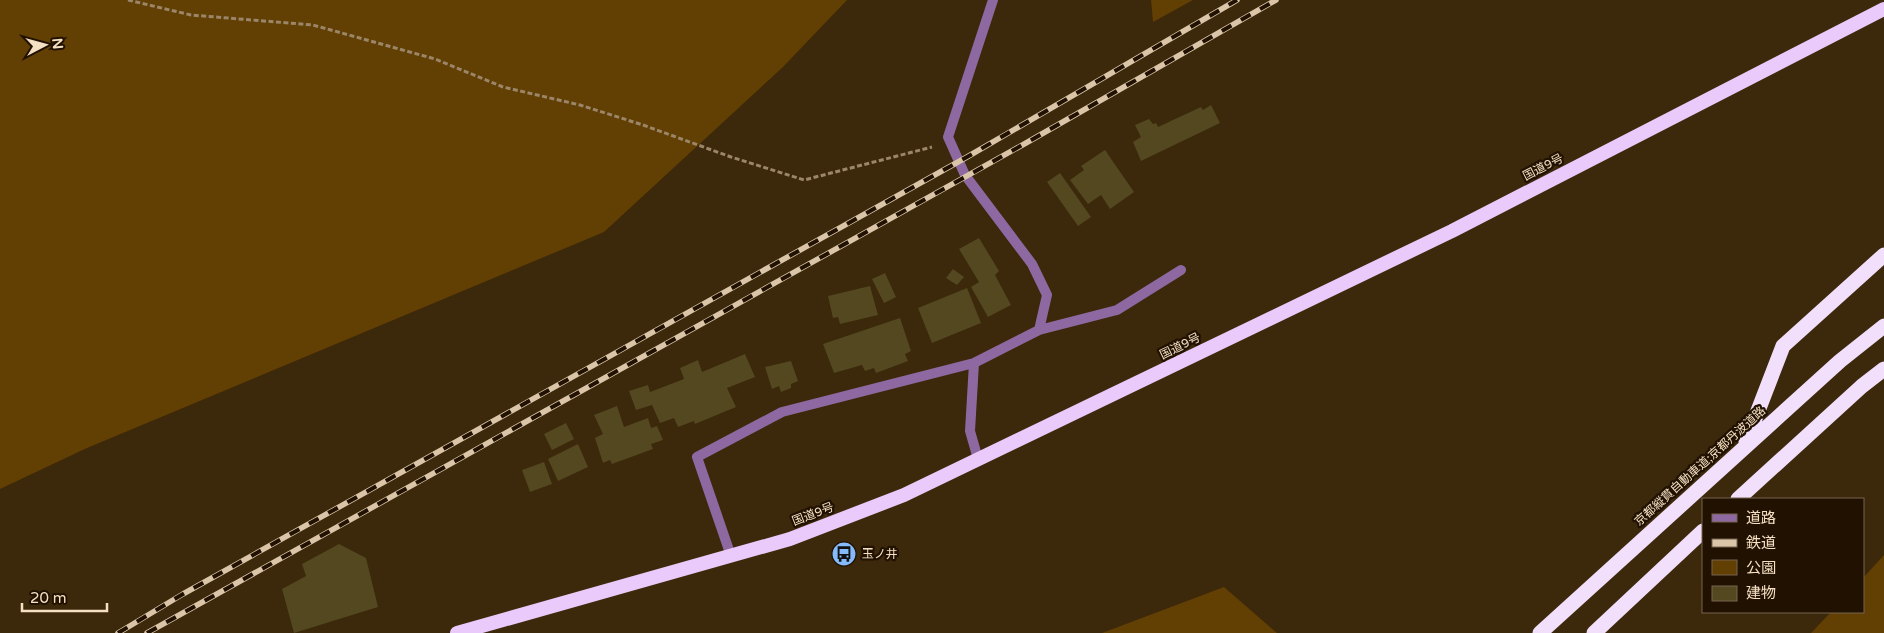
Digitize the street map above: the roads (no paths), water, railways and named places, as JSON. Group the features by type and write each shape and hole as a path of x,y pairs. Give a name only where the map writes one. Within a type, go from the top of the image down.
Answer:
{"highway":[{"name":"国道9号","path":"457,633 790,539 895,498 1452,231 1884,9"},
{"path":"1745,446 1783,346 1884,255"},
{"name":"京都縦貫自動車道;京都丹波道路","path":"1540,633 1840,361 1884,326"},
{"path":"1739,498 1862,386 1884,369"},
{"path":"1594,633 1702,532"}],"street":[{"path":"993,0 948,138 965,176 1032,264 1047,295 1039,330"},
{"path":"730,556 698,457 782,412 974,363 1039,330 1117,310 1181,270"},
{"path":"974,363 970,431 978,459"}],"railway":[{"path":"118,633 183,594 967,157 1237,0"},
{"path":"147,633 1026,143 1276,0"}],"place":[{"name":"玉ノ井","path":"844,554"}]}
